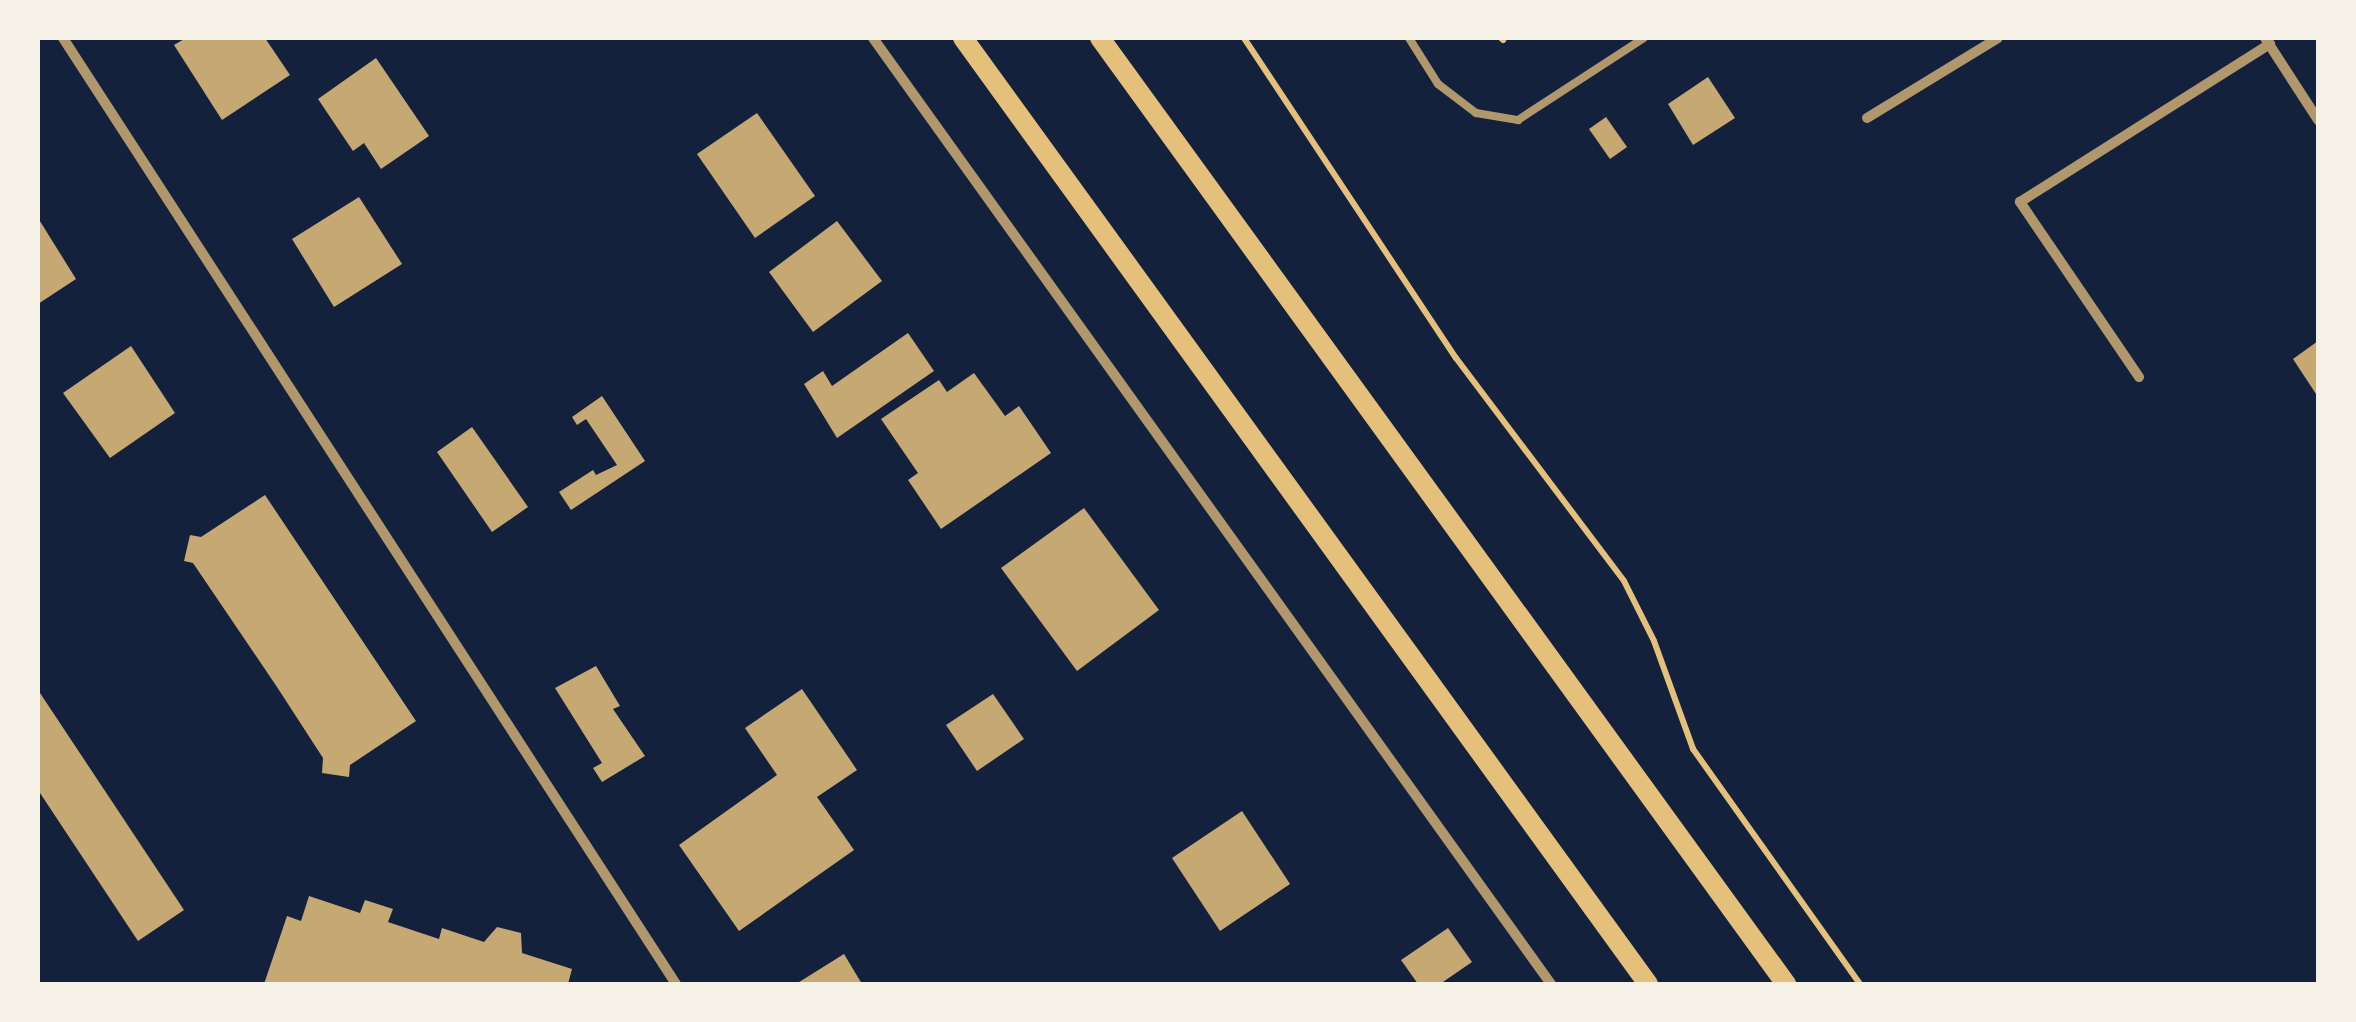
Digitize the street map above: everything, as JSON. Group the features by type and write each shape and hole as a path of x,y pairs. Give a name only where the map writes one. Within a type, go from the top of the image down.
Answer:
{"main road":[{"path":"963,38 1648,984"},
{"path":"1100,38 1786,984"}],"street":[{"path":"63,38 676,984"},
{"path":"874,38 1551,984"},
{"path":"1867,118 1998,38"},
{"path":"2139,377 2020,202 2268,41 2318,120"}],"lane":[{"path":"1409,38 1438,84 1476,113 1518,120 1644,38"}],"path":[{"path":"1244,38 1456,358 1624,581 1654,641 1694,749 1860,984"}],"building":[{"path":"186,38 265,38 290,75 222,120 174,45"},
{"path":"376,58 429,136 381,169 364,143 353,151 318,99"},
{"path":"1708,77 1735,118 1693,145 1668,104"},
{"path":"757,113 815,196 755,238 697,154"},
{"path":"1606,117 1627,147 1610,159 1589,129"},
{"path":"359,197 402,264 334,307 292,239"},
{"path":"38,218 76,279 38,304"},
{"path":"837,221 882,281 813,332 769,272"},
{"path":"908,333 934,371 837,438 804,384 823,371 832,386"},
{"path":"2318,341 2318,397 2293,359"},
{"path":"131,346 175,413 110,458 63,393"},
{"path":"974,373 1005,416 1019,406 1051,453 941,529 908,480 918,473 881,419 939,380 947,392"},
{"path":"602,396 645,461 571,510 559,492 593,470 596,475 617,465 586,419 577,425 572,417"},
{"path":"472,427 528,507 492,532 437,452"},
{"path":"265,495 416,721 350,765 349,777 322,773 323,758 277,687 193,563 184,561 190,535 201,537"},
{"path":"1084,508 1159,610 1077,671 1001,568"},
{"path":"596,666 620,706 613,709 645,756 602,782 593,768 602,763 555,688"},
{"path":"802,689 857,770 817,797 854,850 739,931 679,845 777,775 745,728"},
{"path":"38,690 184,910 138,941 38,790"},
{"path":"993,694 1024,739 977,771 946,725"},
{"path":"1242,811 1290,884 1220,931 1172,858"},
{"path":"309,896 360,913 365,900 393,909 388,922 439,939 442,928 484,942 497,927 521,933 522,953 572,969 568,984 264,984 287,916 301,921"},
{"path":"1448,928 1472,962 1440,984 1418,984 1401,960"},
{"path":"844,954 862,984 796,984"}]}
